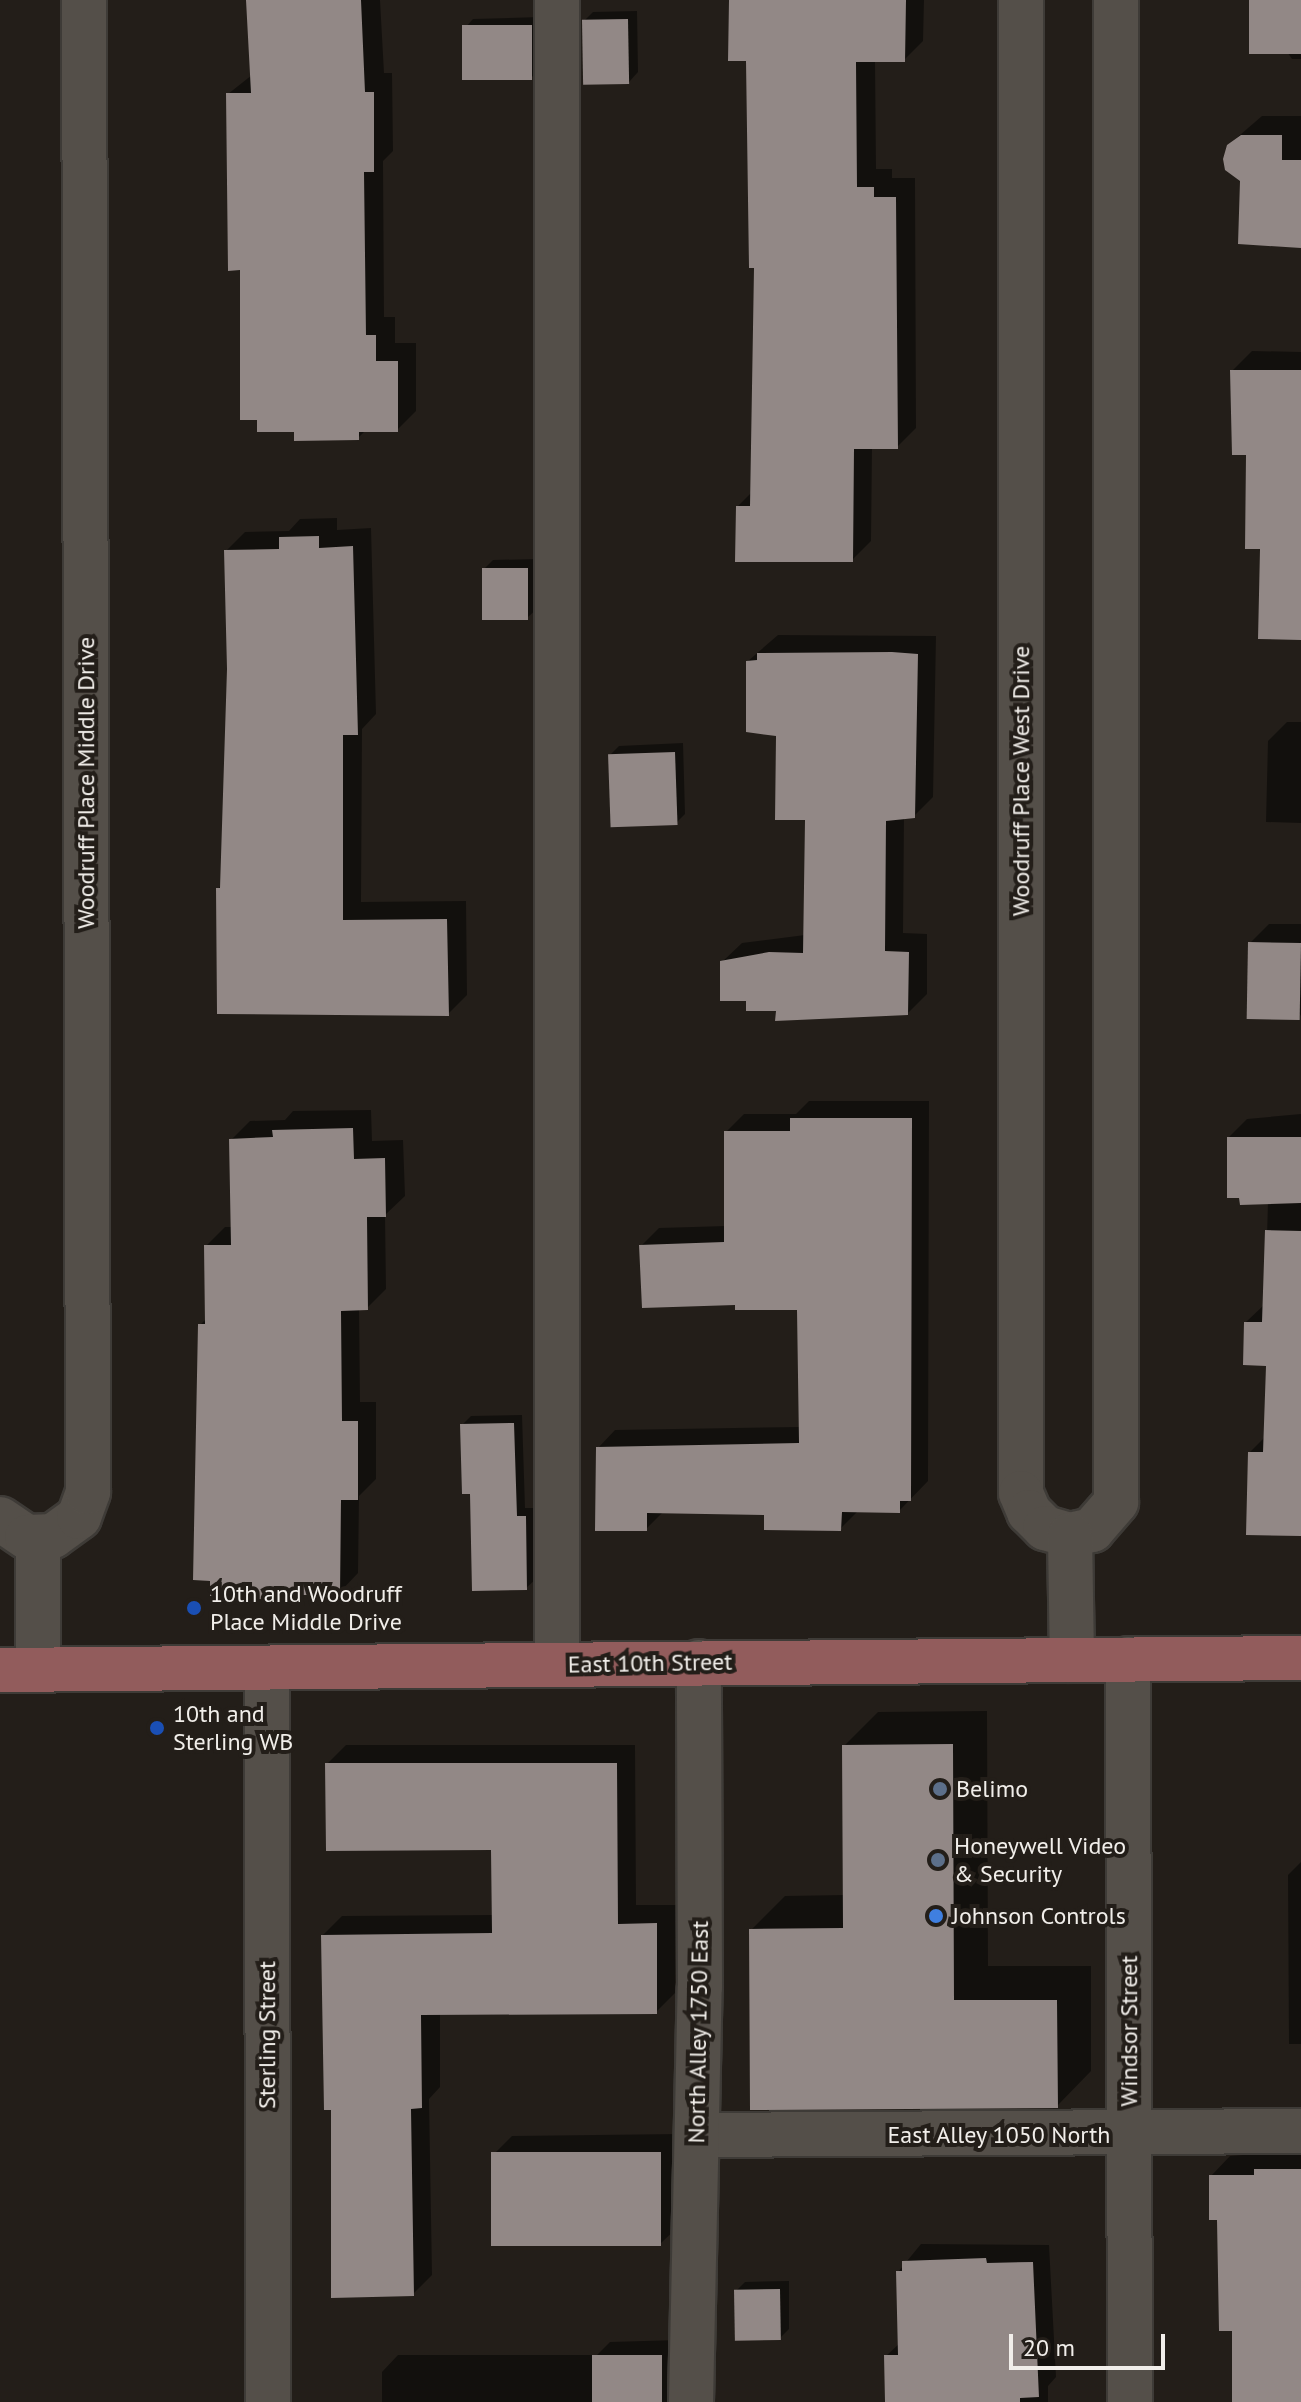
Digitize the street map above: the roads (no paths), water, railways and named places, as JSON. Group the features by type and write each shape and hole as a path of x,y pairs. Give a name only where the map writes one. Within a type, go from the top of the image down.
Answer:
{"main road":[{"name":"East 10th Street","path":"19,1670 1301,1658"}],"street":[{"name":"Woodruff Place Middle Drive","path":"19,1670 19,1528 68,1528 79,1517 88,1492 84,0"},
{"path":"557,0 557,1664"},
{"name":"Woodruff Place West Drive","path":"1021,0 1021,1493 1029,1512 1045,1528 1070,1535"},
{"path":"1072,1660 1070,1535 1102,1522 1116,1502 1116,0"},
{"name":"Windsor Street","path":"1128,1659 1130,2402"},
{"name":"North Alley 1750 East","path":"691,2402 697,2135 699,1662"},
{"name":"Sterling Street","path":"267,1668 268,2402"},
{"name":"East Alley 1050 North","path":"697,2135 1129,2135 1301,2131"}],"place":[{"name":"10th and Woodruff Place Middle Drive","path":"194,1608"},
{"name":"10th and Sterling WB","path":"157,1728"},
{"name":"Belimo","path":"940,1789"},
{"name":"Honeywell Video & Security","path":"938,1860"},
{"name":"Johnson Controls","path":"936,1916"}]}
